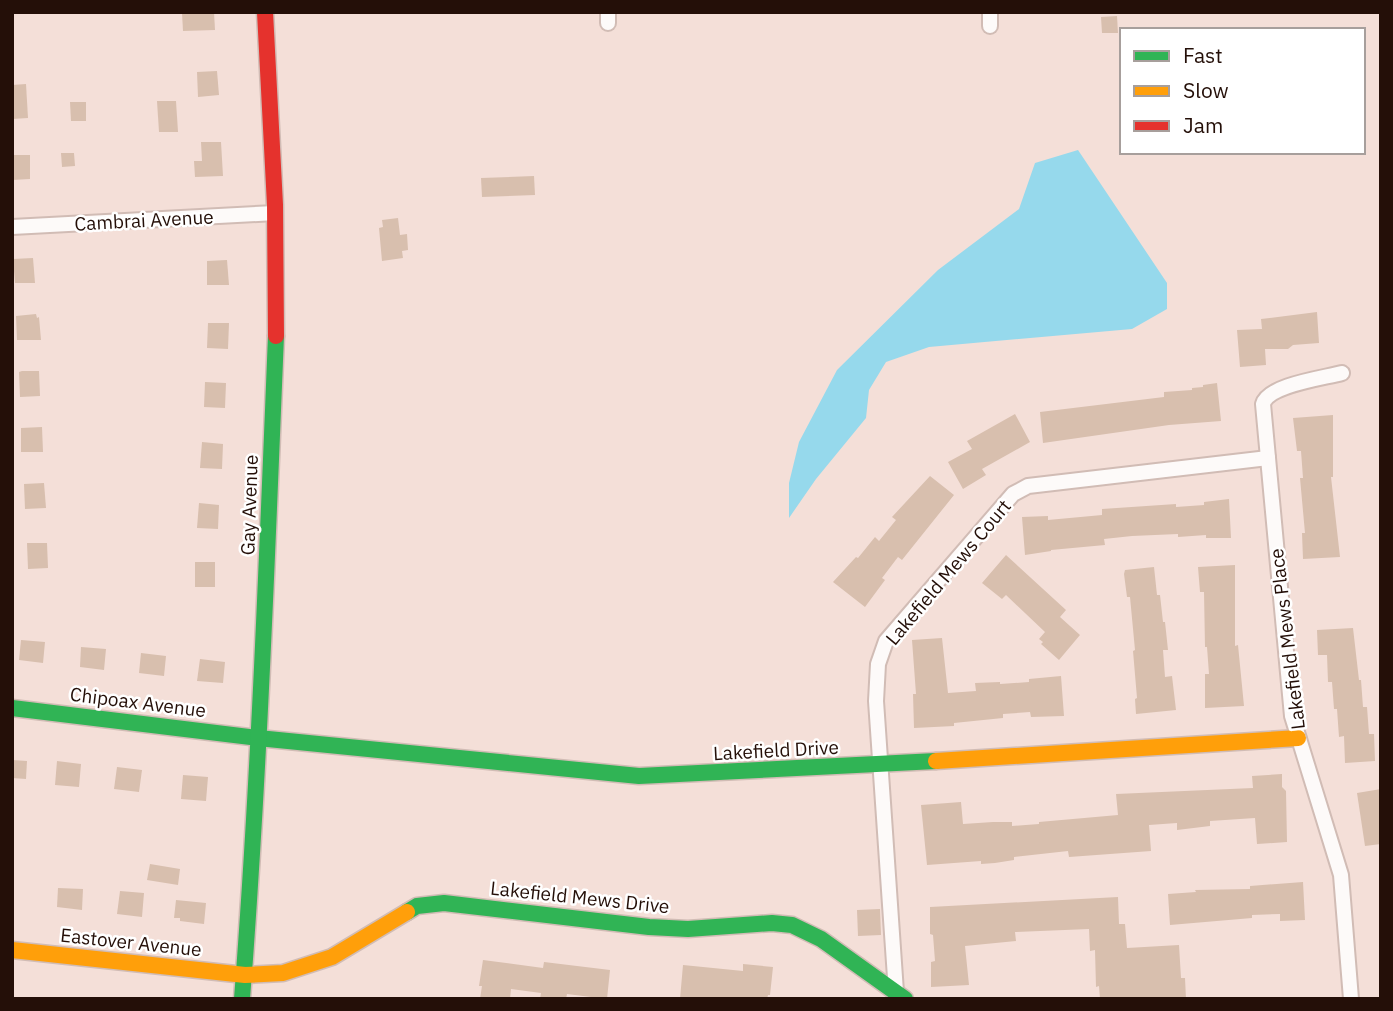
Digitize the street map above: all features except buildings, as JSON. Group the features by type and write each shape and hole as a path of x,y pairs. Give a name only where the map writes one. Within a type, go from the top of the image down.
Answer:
{"street":[{"name":"Gay Avenue","path":"242,999 258,738 276,360 275,213 265,12"},
{"name":"Cambrai Avenue","path":"12,227 275,213"},
{"name":"Lakefield Mews Place","path":"1342,373 1278,389 1264,398 1263,404 1292,716 1340,875 1351,999"},
{"name":"Lakefield Mews Court","path":"901,995 880,764 876,688 878,664 886,641 1013,494 1028,486 1268,458"},
{"name":"Chipoax Avenue","path":"12,708 258,738"},
{"name":"Lakefield Drive","path":"258,738 639,776 690,776 1298,738"},
{"name":"Lakefield Mews Drive","path":"244,975 284,973 301,969 332,957 417,906 444,903 649,927 688,929 772,923 792,925 821,939 901,995"},
{"name":"Eastover Avenue","path":"12,950 244,975"}],"water":[{"path":"1078,150 1167,283 1167,309 1132,329 929,347 886,362 869,390 866,418 816,479 789,518 789,483 799,442 837,370 938,270 1019,209 1035,163"}],"traffic: fast":[{"path":"242,999 258,750 276,336"},
{"path":"12,708 258,738 639,776 936,761"},
{"path":"407,912 417,906 444,903 649,927 688,929 772,923 792,925 821,939 905,999"}],"traffic: slow":[{"path":"936,761 1298,738"},
{"path":"12,950 245,975 283,973 332,957 407,912"}],"traffic: jam":[{"path":"265,12 275,205 276,336"}]}
